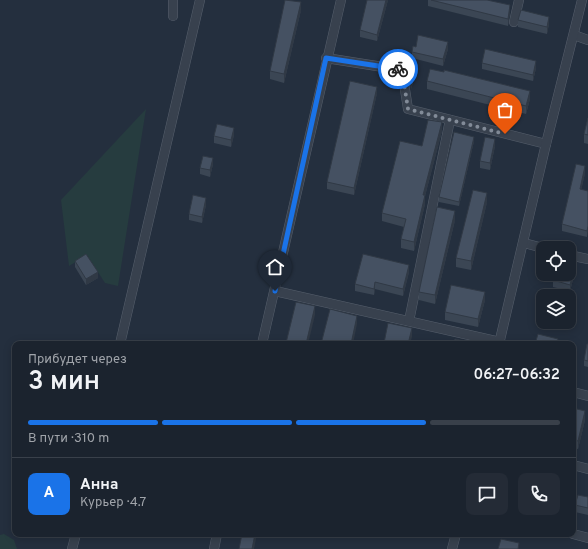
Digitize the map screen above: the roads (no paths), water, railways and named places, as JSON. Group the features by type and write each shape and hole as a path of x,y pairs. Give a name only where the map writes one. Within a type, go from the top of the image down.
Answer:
{"street":[{"path":"173,0 173,16"},
{"path":"121,341 200,0"},
{"path":"263,341 326,58 341,0"},
{"path":"514,22 520,0"},
{"path":"500,341 546,144 582,0"},
{"path":"574,36 588,40"},
{"path":"326,58 402,70 408,109 546,144"},
{"path":"409,321 450,120"},
{"path":"524,243 536,246"},
{"path":"576,256 588,259"},
{"path":"275,291 492,341"},
{"path":"576,393 588,396"},
{"path":"576,466 588,468"},
{"path":"576,535 588,538"},
{"path":"72,549 75,537"},
{"path":"214,549 216,537"},
{"path":"452,549 455,537"}]}
